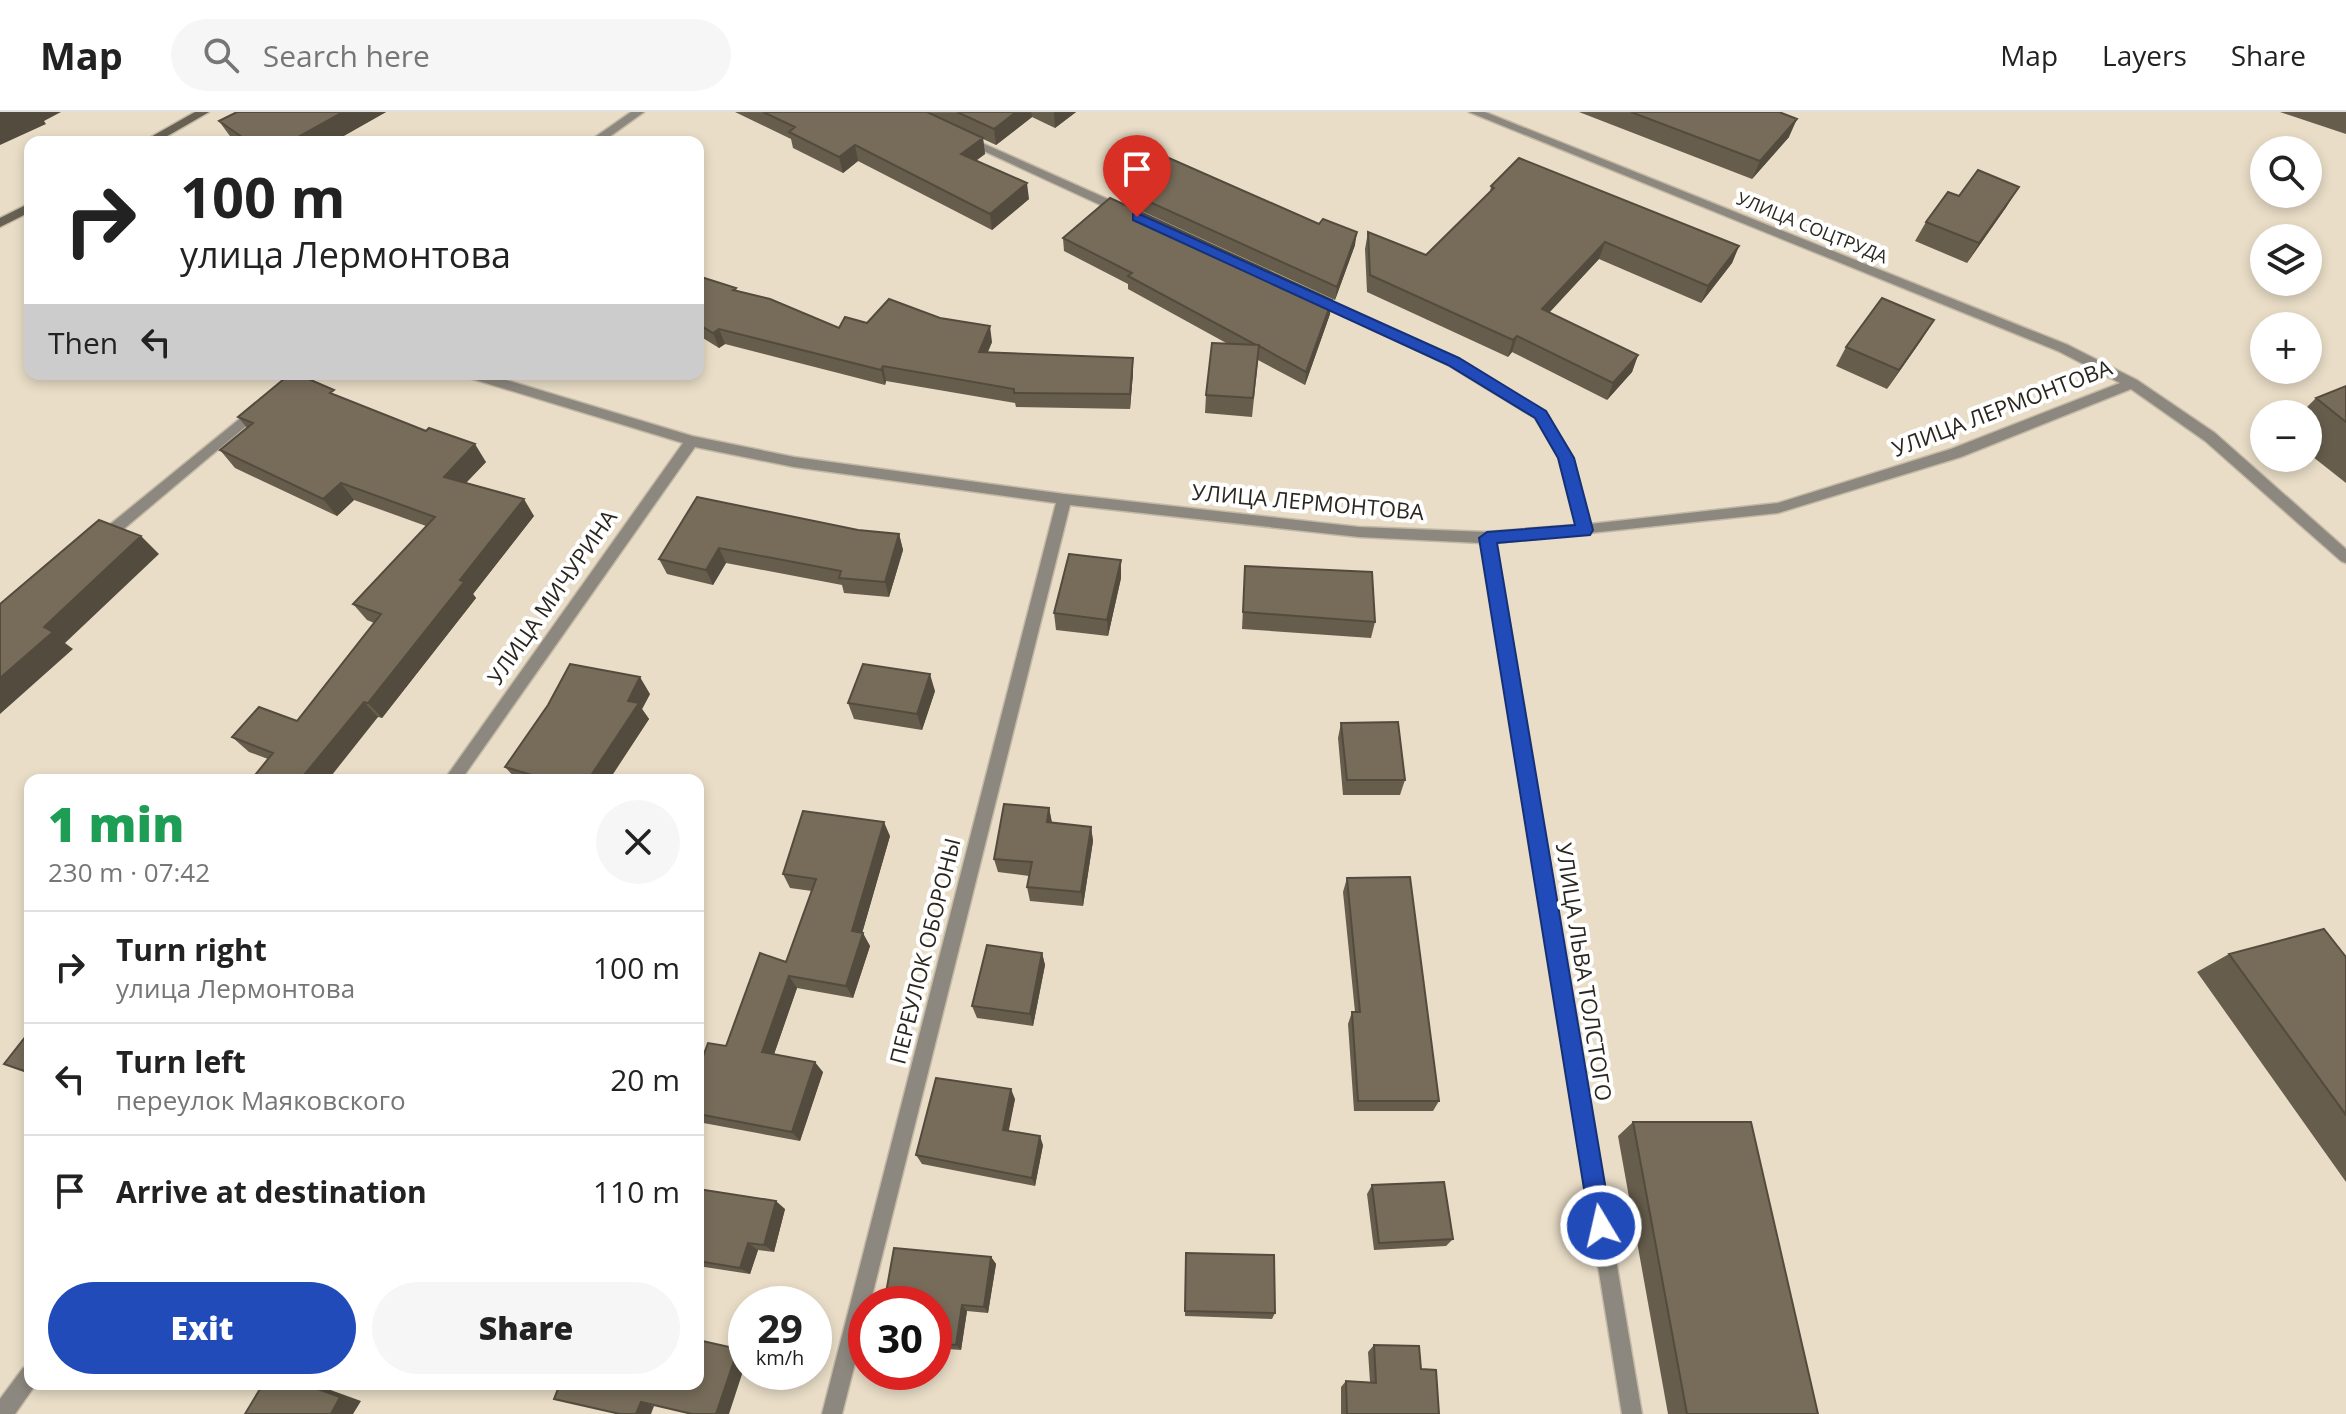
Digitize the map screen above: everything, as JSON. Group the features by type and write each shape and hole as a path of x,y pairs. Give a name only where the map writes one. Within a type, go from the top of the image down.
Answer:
{"main road":[{"path":"159,136 203,112"},
{"path":"0,223 24,210"}],"street":[{"path":"603,136 638,112"},
{"name":"УЛИЦА СОЦТРУДА","path":"1475,112 2063,348 2132,383 2210,437 2346,557"},
{"path":"951,132 1137,217"},
{"path":"1295,289 1453,362 1540,415 1566,458 1584,530"},
{"name":"УЛИЦА ЛЕРМОНТОВА","path":"489,380 692,441 794,462 1064,499 1359,532 1487,538 1778,508 1956,453 2132,383"},
{"path":"84,554 276,394"},
{"name":"УЛИЦА МИЧУРИНА","path":"456,774 692,441"},
{"name":"ПЕРЕУЛОК ОБОРОНЫ","path":"832,1414 1064,499"},
{"name":"УЛИЦА ЛЬВА ТОЛСТОГО","path":"1487,538 1632,1414"},
{"path":"2,1414 24,1383"}],"building":[{"path":"237,112 343,112 300,136 240,136 219,121"},
{"path":"763,112 927,112 983,138 961,154 1027,183 990,214 855,145 839,157 789,132 795,127"},
{"path":"957,112 1016,112 994,129"},
{"path":"1631,112 1779,112 1797,119 1760,161"},
{"path":"1162,155 1319,224 1323,219 1357,232 1337,287 1121,189"},
{"path":"1519,158 1739,246 1708,286 1605,242 1542,309 1638,355 1613,383 1517,336 1513,340 1370,275 1368,232 1426,255 1494,188 1491,186"},
{"path":"1978,170 2019,187 1979,243 1926,222 1948,192 1959,196"},
{"path":"1110,198 1332,300 1306,372 1128,276 1132,273 1063,238"},
{"path":"704,278 736,288 733,290 770,299 839,328 845,317 867,323 889,299 940,318 990,326 979,352 1133,358 1130,394 1014,393 1014,389 883,366 881,370 719,329 713,333 704,328"},
{"path":"1882,298 1934,320 1899,370 1846,347"},
{"path":"1212,343 1259,345 1253,398 1206,395"},
{"path":"283,380 311,380 334,390 330,393 426,431 429,428 475,444 444,477 524,499 460,580 464,582 368,703 364,702 305,774 256,774 273,753 232,737 259,707 297,721 381,614 353,604 435,517 341,483 323,499 220,450 253,423 238,417"},
{"path":"2346,386 2346,422 2322,400 2316,398"},
{"path":"697,497 858,530 899,534 885,582 839,578 841,571 719,548 706,570 659,559"},
{"path":"99,520 141,536 44,627 53,632 0,678 0,604"},
{"path":"1069,554 1121,560 1107,620 1054,613"},
{"path":"1245,566 1372,572 1375,622 1243,612"},
{"path":"570,664 640,677 628,701 639,703 592,774 528,774 505,767 548,705"},
{"path":"863,664 930,674 917,714 848,703"},
{"path":"1398,722 1405,780 1347,780 1341,723"},
{"path":"1004,804 1049,808 1047,822 1091,827 1081,892 1027,887 1032,862 994,859"},
{"path":"803,811 884,822 852,931 863,933 846,986 789,976 762,1052 815,1062 792,1132 704,1115 704,1054 708,1043 726,1046 760,953 786,962 816,879 783,874"},
{"path":"1410,877 1439,1101 1358,1101 1352,1012 1360,1012 1347,878"},
{"path":"2324,929 2346,957 2346,1115 2229,954"},
{"path":"987,945 1042,953 1030,1014 972,1006"},
{"path":"24,1039 24,1071 4,1064"},
{"path":"936,1078 1011,1089 1003,1130 1040,1136 1032,1178 916,1155"},
{"path":"1633,1122 1751,1122 1818,1414 1687,1414"},
{"path":"1444,1182 1453,1239 1379,1243 1372,1185"},
{"path":"704,1190 776,1201 764,1245 748,1243 740,1268 704,1262"},
{"path":"894,1248 991,1257 984,1307 962,1305 956,1345 952,1345 952,1286 887,1286"},
{"path":"1186,1253 1274,1255 1275,1313 1185,1311"},
{"path":"704,1341 728,1347 728,1379 716,1414 692,1414 641,1402 636,1414 620,1414 554,1399 558,1390 704,1390"},
{"path":"1374,1345 1419,1346 1421,1369 1436,1370 1439,1414 1347,1414 1346,1381 1376,1383"},
{"path":"259,1390 321,1390 340,1397 331,1414 245,1414"}],"route":[{"path":"1137,217 1453,362 1540,415 1566,458 1584,530 1487,538 1601,1226"}]}
